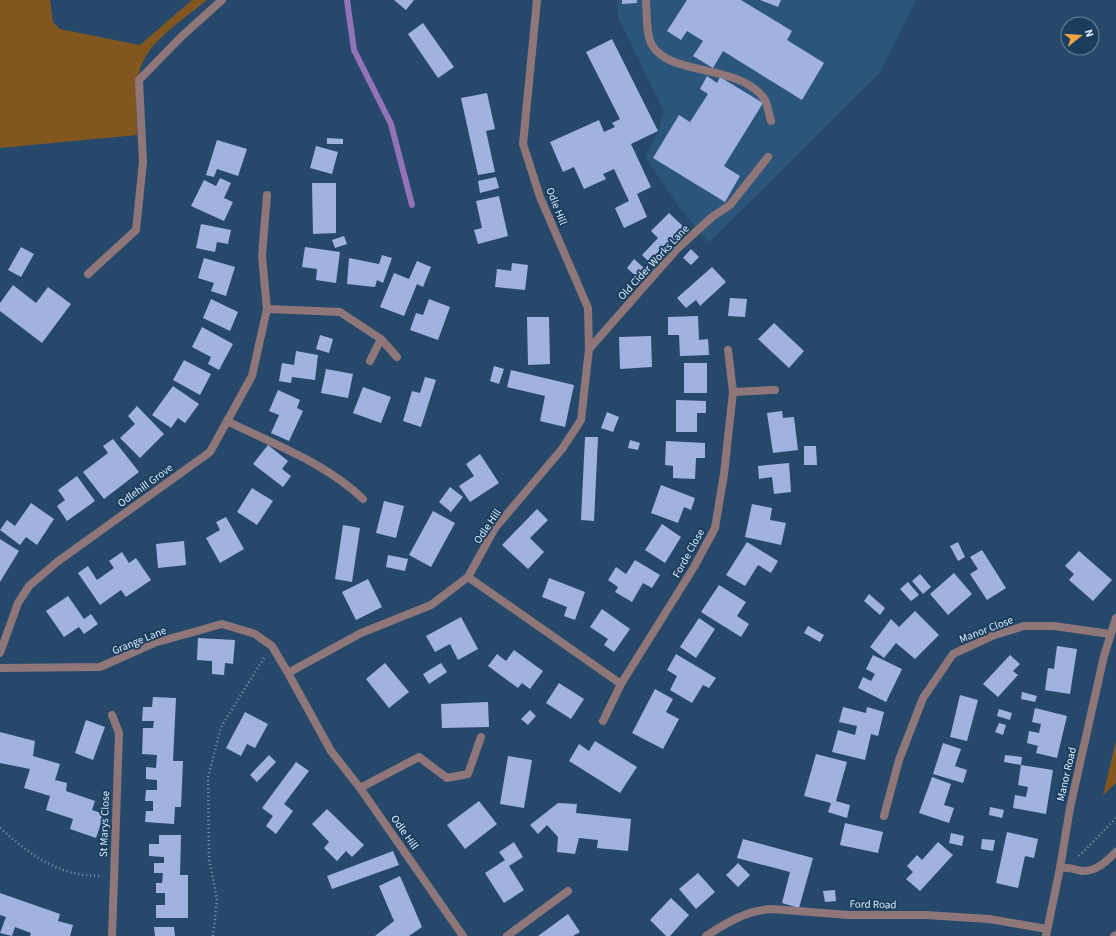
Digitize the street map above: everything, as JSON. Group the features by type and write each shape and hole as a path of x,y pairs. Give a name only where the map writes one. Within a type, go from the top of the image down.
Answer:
{"street":[{"path":"88,274 136,230 143,162 139,80 182,36 222,0"},
{"name":"Odle Hill","path":"463,936 360,788 331,751 288,673 361,633 431,605 468,577 495,528 562,449 581,420 589,349 588,308 540,197 523,144 537,0"},
{"path":"646,0 648,37 652,46 659,53 681,65 712,71 738,80 754,89 765,101 771,121"},
{"name":"Old Cider Works Lane","path":"589,349 677,249 712,217 730,205 768,157"},
{"name":"Odlehill Grove","path":"0,653 18,603 29,586 58,562 210,452 252,376 267,309 262,256 267,195"},
{"path":"267,309 340,312 381,339 397,357"},
{"path":"370,361 381,339"},
{"name":"Forde Close","path":"603,721 621,684 694,567 715,528 724,474 733,392 728,350"},
{"path":"733,392 775,390"},
{"path":"227,421 316,466 347,484 363,499"},
{"path":"468,577 621,684"},
{"name":"Manor Road","path":"1046,932 1060,868 1070,808 1110,634 1116,618"},
{"name":"Grange Lane","path":"0,668 100,667 154,643 222,624 255,634 272,646 288,673"},
{"name":"Manor Close","path":"884,816 900,760 923,698 953,654 992,636 1024,626 1054,626 1110,634"},
{"name":"St Marys Close","path":"112,715 119,734 112,936"},
{"path":"360,788 419,757 447,778 468,774 481,737"},
{"path":"1060,868 1070,867 1083,871 1092,870 1106,862 1116,852"},
{"path":"507,936 568,890"},
{"name":"Ford Road","path":"706,936 728,922 746,914 760,910 772,909 849,915 989,919 1046,932"}],"path":[{"path":"213,936 217,899 209,859 208,777 221,727 272,646"},
{"path":"1070,867 1116,818"},
{"path":"0,828 28,852 60,870 82,876 114,876"}],"shaded area":[{"path":"0,0 50,0 53,22 60,29 140,45 192,0 207,0 167,32 149,51 143,62 139,73 137,88 137,135 0,148"},
{"path":"617,0 916,0 880,73 709,242 682,211 645,157 658,131 664,111 618,18"},
{"path":"1116,741 1116,783 1103,795"}],"building":[{"path":"394,0 414,0 406,10"},
{"path":"622,0 637,0 637,3 622,4"},
{"path":"687,0 741,0 792,31 787,40 824,63 802,100 723,51 713,68 693,56 703,41 687,31 681,40 667,31"},
{"path":"760,0 781,0 778,7"},
{"path":"423,23 454,67 438,78 408,34"},
{"path":"612,39 658,131 631,144 651,187 637,194 647,217 624,228 615,208 629,201 614,169 603,174 606,179 584,189 574,167 563,172 550,142 599,120 604,132 615,127 612,123 620,119 586,52"},
{"path":"707,76 717,83 720,77 763,103 724,166 740,176 725,202 653,158 679,115 690,122 708,94 700,89"},
{"path":"487,93 495,129 486,131 495,172 478,175 461,98"},
{"path":"327,138 343,139 343,144 327,144"},
{"path":"217,140 247,149 238,176 217,169 214,177 206,175"},
{"path":"316,146 338,152 332,174 310,168"},
{"path":"496,177 499,188 480,193 478,181"},
{"path":"220,178 231,183 224,198 233,202 224,221 191,206 204,180 216,186"},
{"path":"312,183 336,183 336,233 313,234"},
{"path":"499,196 508,236 478,244 474,230 482,228 476,201"},
{"path":"669,213 686,229 652,265 642,255 658,238 651,231"},
{"path":"201,224 231,230 228,244 217,242 215,252 196,248"},
{"path":"344,236 347,244 335,248 332,240"},
{"path":"21,247 34,254 21,277 8,270"},
{"path":"305,247 340,252 336,283 316,280 317,269 302,267"},
{"path":"691,249 699,257 691,265 683,258"},
{"path":"382,255 392,258 383,283 377,280 375,287 347,284 349,258 379,264"},
{"path":"204,258 235,267 226,296 211,291 214,283 198,278"},
{"path":"634,259 645,269 637,277 627,268"},
{"path":"417,261 431,267 423,287 417,284 404,316 380,307 394,273 409,279"},
{"path":"512,263 528,265 525,290 495,287 497,269 511,271"},
{"path":"712,267 726,282 700,306 696,300 686,308 677,298"},
{"path":"13,285 36,303 48,287 71,304 42,343 0,311 0,303"},
{"path":"730,298 747,299 745,317 728,316"},
{"path":"211,299 238,312 230,331 203,318"},
{"path":"429,299 450,307 438,340 410,330 416,313 423,315"},
{"path":"698,316 699,340 708,339 709,355 680,356 679,335 668,335 668,317"},
{"path":"527,317 549,317 550,364 528,365"},
{"path":"774,323 804,351 789,368 758,339"},
{"path":"202,327 233,344 219,370 208,364 211,357 192,347"},
{"path":"320,335 333,339 329,353 316,349"},
{"path":"651,336 652,367 620,369 619,337"},
{"path":"296,351 318,355 315,380 292,377 291,383 279,381 282,363 294,365"},
{"path":"184,360 211,374 200,395 173,380"},
{"path":"684,363 707,363 707,393 684,393"},
{"path":"494,366 504,369 499,384 490,381"},
{"path":"326,369 353,374 348,398 321,393"},
{"path":"511,370 574,385 565,427 540,421 545,396 507,387"},
{"path":"425,377 436,380 421,427 403,421 412,391 420,393"},
{"path":"173,386 199,404 185,423 178,418 171,428 152,415"},
{"path":"363,387 391,397 381,423 353,413"},
{"path":"278,390 300,400 297,408 303,411 289,441 271,433 279,415 269,411"},
{"path":"676,400 706,401 706,413 697,413 697,432 676,432"},
{"path":"137,406 164,434 140,458 120,438 135,424 128,416"},
{"path":"782,411 783,418 794,417 798,450 773,453 767,413"},
{"path":"607,412 619,417 613,432 601,428"},
{"path":"585,437 598,437 594,521 581,520"},
{"path":"113,439 139,472 104,499 83,472 108,453 103,446"},
{"path":"630,440 640,443 638,450 628,448"},
{"path":"666,441 705,443 705,458 696,458 695,479 673,478 673,466 665,465"},
{"path":"268,445 288,461 282,469 291,476 283,487 253,464"},
{"path":"804,446 816,446 817,465 804,465"},
{"path":"480,454 499,483 470,502 459,486 474,476 466,464"},
{"path":"789,463 791,492 774,494 772,477 759,479 758,466"},
{"path":"77,476 95,501 67,521 57,506 65,500 58,490"},
{"path":"661,485 695,498 691,510 684,507 678,523 651,513"},
{"path":"450,487 463,497 451,512 439,502"},
{"path":"252,488 273,501 257,525 237,512"},
{"path":"384,501 404,506 396,538 376,533"},
{"path":"31,503 54,519 37,545 26,537 20,545 0,530 7,520 15,526"},
{"path":"752,504 772,508 770,520 786,523 781,545 745,537"},
{"path":"537,509 548,520 530,538 544,552 528,569 502,545"},
{"path":"433,511 455,523 431,567 409,555"},
{"path":"226,517 244,549 220,563 206,538 220,530 216,522"},
{"path":"662,524 681,537 665,563 645,550"},
{"path":"343,525 360,528 352,582 335,579"},
{"path":"0,539 19,551 0,582"},
{"path":"184,541 186,565 158,568 156,544"},
{"path":"747,542 778,561 771,573 758,565 745,586 726,575"},
{"path":"958,542 965,557 958,561 950,546"},
{"path":"982,550 1006,588 987,600 970,574 978,569 970,557"},
{"path":"1079,551 1112,580 1093,601 1069,580 1074,574 1065,566"},
{"path":"122,552 129,563 136,558 151,580 126,597 121,590 100,605 78,573 88,566 97,580 114,568 109,561"},
{"path":"388,555 408,559 405,571 386,567"},
{"path":"635,560 660,575 652,588 643,583 632,602 615,592 618,587 608,580 616,567 626,574"},
{"path":"954,573 972,594 948,615 930,594"},
{"path":"920,574 931,587 923,594 912,581"},
{"path":"549,578 585,592 575,620 564,616 567,607 542,597"},
{"path":"368,579 382,607 356,620 342,592"},
{"path":"908,582 919,595 911,601 900,589"},
{"path":"719,585 746,602 737,616 749,624 741,637 701,612"},
{"path":"869,594 885,608 880,615 864,601"},
{"path":"68,596 84,619 91,614 98,624 84,634 79,627 64,637 46,611"},
{"path":"602,609 630,629 614,652 604,645 608,639 590,627"},
{"path":"915,611 939,635 915,659 896,643 884,658 870,647 891,619 899,627"},
{"path":"461,617 478,649 458,660 450,644 435,652 426,636"},
{"path":"699,618 715,629 696,658 680,647"},
{"path":"808,626 824,635 820,642 804,633"},
{"path":"198,638 235,640 233,664 225,663 224,675 212,674 212,661 197,660"},
{"path":"1057,646 1077,649 1070,694 1045,690 1048,668 1054,669"},
{"path":"514,650 543,671 530,689 522,683 518,688 488,666 497,654 506,661"},
{"path":"676,654 716,678 709,688 703,685 692,703 670,690 677,676 667,670"},
{"path":"873,655 902,669 886,702 858,688 863,677 871,681 875,674 866,669"},
{"path":"1010,655 1020,664 1013,671 1018,675 998,697 983,684"},
{"path":"385,663 409,692 389,708 366,679"},
{"path":"441,663 447,672 429,684 423,674"},
{"path":"559,683 584,699 571,719 546,703"},
{"path":"655,689 673,699 666,712 679,719 663,749 632,733"},
{"path":"1022,692 1037,696 1035,702 1021,699"},
{"path":"960,695 978,700 967,741 950,737"},
{"path":"153,697 176,698 173,761 183,761 181,807 175,807 174,824 145,822 146,811 153,811 153,801 145,801 146,790 157,790 157,780 146,779 146,767 156,768 157,755 142,754 143,728 153,728 154,721 142,721 143,707 152,707"},
{"path":"488,702 489,727 442,728 441,704"},
{"path":"843,707 866,713 867,707 884,712 878,736 871,734 865,760 832,752 838,730 855,735 857,726 839,722"},
{"path":"1035,708 1067,716 1057,758 1036,753 1038,746 1027,743 1029,731 1039,733 1041,724 1032,722"},
{"path":"999,709 1012,713 1010,720 997,716"},
{"path":"530,710 536,716 528,725 521,719"},
{"path":"245,712 268,724 255,748 247,744 241,756 226,748"},
{"path":"86,720 105,727 93,760 75,753"},
{"path":"999,723 1006,725 1003,735 995,732"},
{"path":"0,732 35,741 33,756 60,764 55,780 67,783 66,791 95,801 92,810 104,814 96,838 70,829 73,819 46,810 50,796 24,788 30,769 0,763"},
{"path":"595,741 637,767 620,793 569,761 579,744 589,751"},
{"path":"943,743 961,749 955,766 967,770 963,783 933,774"},
{"path":"816,754 847,762 836,801 850,805 847,818 828,812 831,803 804,796"},
{"path":"269,755 276,762 257,782 250,775"},
{"path":"1005,755 1022,757 1021,765 1004,762"},
{"path":"508,756 532,760 524,808 500,804"},
{"path":"296,762 309,771 284,804 293,811 276,834 266,826 273,816 262,808"},
{"path":"1021,765 1053,770 1046,814 1013,808 1015,795 1026,797 1028,787 1018,785"},
{"path":"932,777 951,784 944,805 954,808 949,823 919,813"},
{"path":"479,801 497,824 465,849 447,825"},
{"path":"558,803 577,804 576,813 631,819 628,851 597,848 598,840 579,838 575,854 557,852 558,837 547,825 538,834 530,825"},
{"path":"990,807 1004,810 1002,818 989,815"},
{"path":"327,809 364,845 352,857 346,851 337,861 324,848 329,842 312,824"},
{"path":"845,823 883,832 878,853 840,845"},
{"path":"1007,832 1038,839 1034,858 1025,856 1018,888 996,883"},
{"path":"951,833 964,836 962,846 949,843"},
{"path":"159,835 181,835 180,875 188,875 188,918 156,918 156,905 165,905 165,893 156,893 156,883 162,883 163,873 154,873 154,863 164,863 164,857 149,856 149,844 159,844"},
{"path":"743,839 813,858 799,908 782,903 790,872 737,858"},
{"path":"982,839 995,840 993,851 981,849"},
{"path":"514,842 523,857 509,866 524,890 504,903 485,873 505,860 499,852"},
{"path":"938,842 953,855 920,891 906,879 913,872 907,866 917,855 922,860"},
{"path":"393,851 399,865 332,889 327,876"},
{"path":"738,863 750,875 738,887 726,875"},
{"path":"698,873 715,892 696,909 679,889"},
{"path":"400,876 422,927 409,936 375,936 394,921 379,886"},
{"path":"835,890 836,901 825,902 823,891"},
{"path":"0,893 60,914 58,921 73,925 70,936 30,936 31,933 15,927 12,936 0,933 6,917 0,915"},
{"path":"671,898 689,915 670,936 666,936 650,920"},
{"path":"568,914 580,932 573,936 538,936"},
{"path":"154,927 174,927 175,936 155,936"}],"waterway":[{"path":"347,0 354,50 391,124 412,205"}]}
